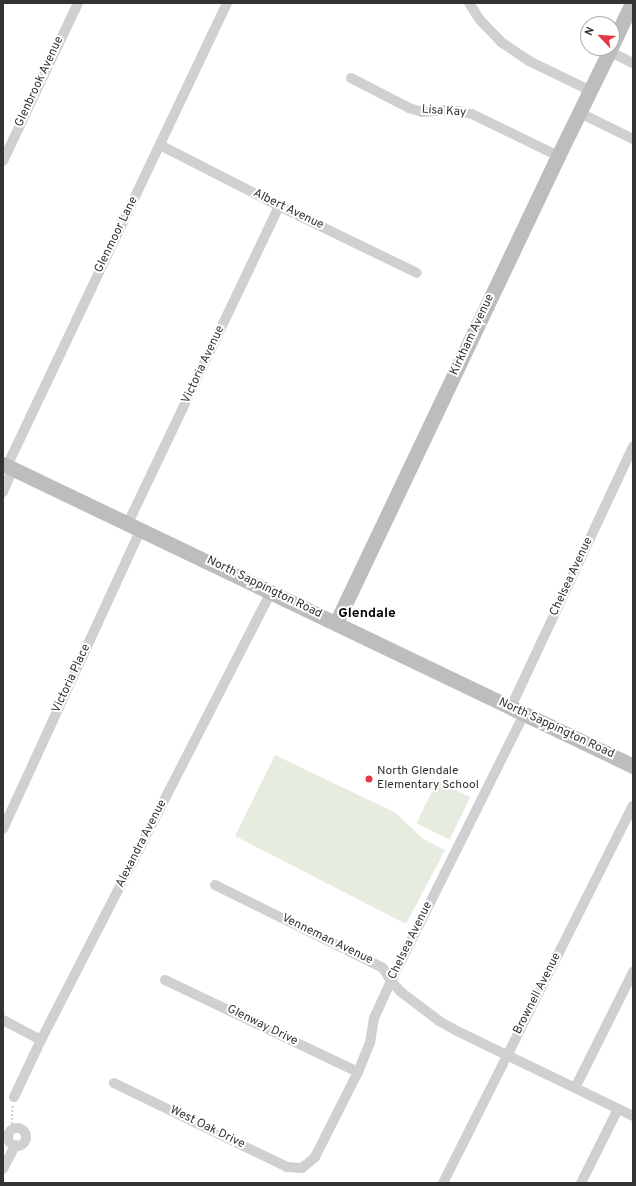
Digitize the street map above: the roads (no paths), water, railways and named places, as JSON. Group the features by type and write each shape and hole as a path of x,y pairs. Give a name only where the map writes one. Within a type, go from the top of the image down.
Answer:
{"street":[{"name":"Glenbrook Avenue","path":"3,161 78,3"},
{"name":"Glenmoor Lane","path":"3,492 7,466 227,3"},
{"path":"469,3 480,20 501,42 529,61 591,91"},
{"name":"Kirkham Avenue","path":"620,29 632,3"},
{"path":"620,54 633,63"},
{"name":"Kirkham Avenue","path":"336,623 558,156 607,56"},
{"name":"Lisa Kay","path":"351,78 408,108 422,112 454,110 472,114 558,156"},
{"path":"580,113 633,139"},
{"name":"Albert Avenue","path":"160,145 279,206 417,273"},
{"name":"Victoria Avenue","path":"135,526 279,206"},
{"name":"Chelsea Avenue","path":"302,1168 315,1157 358,1072 370,1043 374,1018 518,711 633,446"},
{"name":"North Sappington Road","path":"7,466 135,526 633,766"},
{"name":"Victoria Place","path":"3,829 135,526"},
{"name":"Alexandra Avenue","path":"14,1097 41,1040 271,592"},
{"name":"Brownell Avenue","path":"443,1183 633,806"},
{"name":"Venneman Avenue","path":"215,885 383,968 391,981 401,992 439,1021 633,1116"},
{"path":"576,1088 633,972"},
{"name":"Glenway Drive","path":"165,980 358,1072"},
{"path":"3,1020 41,1040"},
{"name":"West Oak Drive","path":"114,1083 287,1167 302,1168"},
{"path":"581,1183 618,1108"},
{"path":"3,1169 15,1145 21,1145 26,1137 22,1129 14,1129"}],"place":[{"name":"North Glendale Elementary School","path":"369,779"}],"district":[{"name":"Glendale","path":"367,614"}]}
